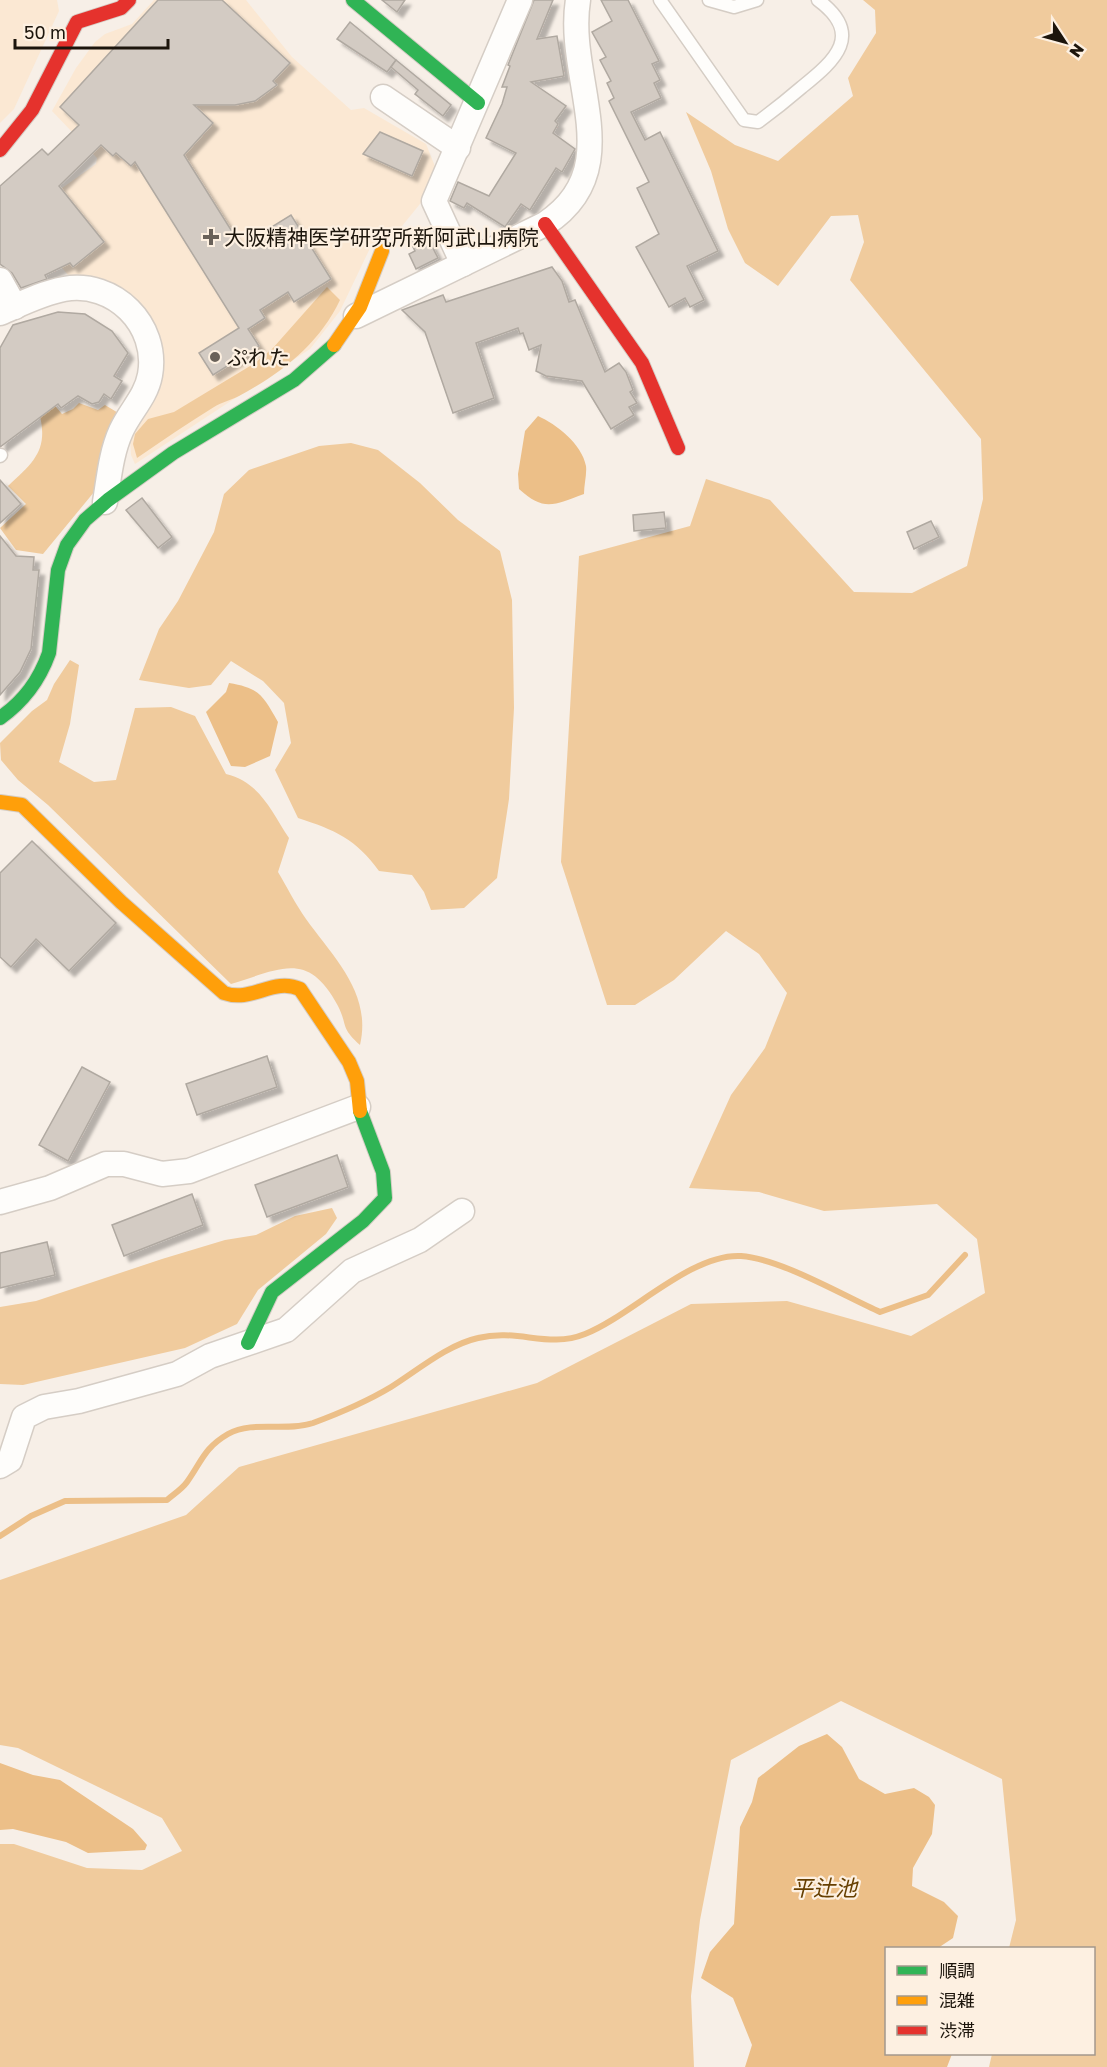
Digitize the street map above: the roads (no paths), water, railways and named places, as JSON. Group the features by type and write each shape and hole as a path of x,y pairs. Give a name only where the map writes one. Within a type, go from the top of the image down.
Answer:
{"street":[{"path":"0,150 32,110 77,22 121,8 129,0"},
{"path":"353,0 478,103"},
{"path":"463,264 434,201 478,103 520,0"},
{"path":"356,316 545,224 562,212 576,196 585,177 591,147 575,34 578,0"},
{"path":"383,97 458,148"},
{"path":"545,224 642,363 678,448"},
{"path":"0,718 31,691 45,666 50,653 56,580 62,557 79,526 105,502 190,441 285,387 334,344 356,316 382,251"},
{"path":"0,280 7,310 64,289 90,289 102,292 124,304 141,323 151,359 150,377 143,396 118,438 105,502"},
{"path":"0,802 22,805 121,902 224,993 231,997 247,998 281,982 300,989 350,1062 357,1080 358,1107 383,1172 385,1198 380,1206 363,1221 272,1292 248,1343"},
{"path":"0,1202 50,1188 106,1164 124,1164 162,1174 189,1171 358,1107"},
{"path":"0,1466 10,1460 24,1417 44,1407 79,1401 177,1374 210,1356 286,1330 352,1271 420,1240 462,1211"}],"lane":[{"path":"660,0 744,120 758,122 827,68 839,53 842,35 839,23 833,12 818,0"},
{"path":"709,0 734,8 757,0"}],"water":[{"path":"538,416 553,424 567,436 584,458 586,472 584,494 557,503 543,504 519,489 518,474 525,431"},
{"path":"229,683 254,691 264,700 278,722 270,756 245,767 231,766 206,712 226,692"},
{"name":"平辻池","path":"827,1734 842,1747 859,1779 885,1794 914,1788 929,1797 935,1805 932,1834 913,1868 912,1886 944,1902 958,1916 953,1938 940,1947 885,1947 885,2055 952,2055 947,2067 745,2067 752,2045 733,1998 701,1978 710,1952 734,1924 740,1827 752,1802 758,1778 799,1746"},
{"path":"0,1763 33,1775 60,1780 133,1829 147,1845 145,1850 88,1853 66,1842 13,1829 0,1830"}],"waterway":[{"path":"0,1536 31,1516 65,1501 167,1500 185,1485 208,1450 228,1434 248,1428 292,1427 313,1423 372,1398 444,1352 466,1341 506,1335 558,1340 585,1334 622,1314 682,1275 702,1264 722,1258 741,1256 774,1264 880,1312 928,1295 965,1255"}],"place":[{"name":"大阪精神医学研究所新阿武山病院","path":"211,237"},
{"name":"ぷれた","path":"215,357"}]}
